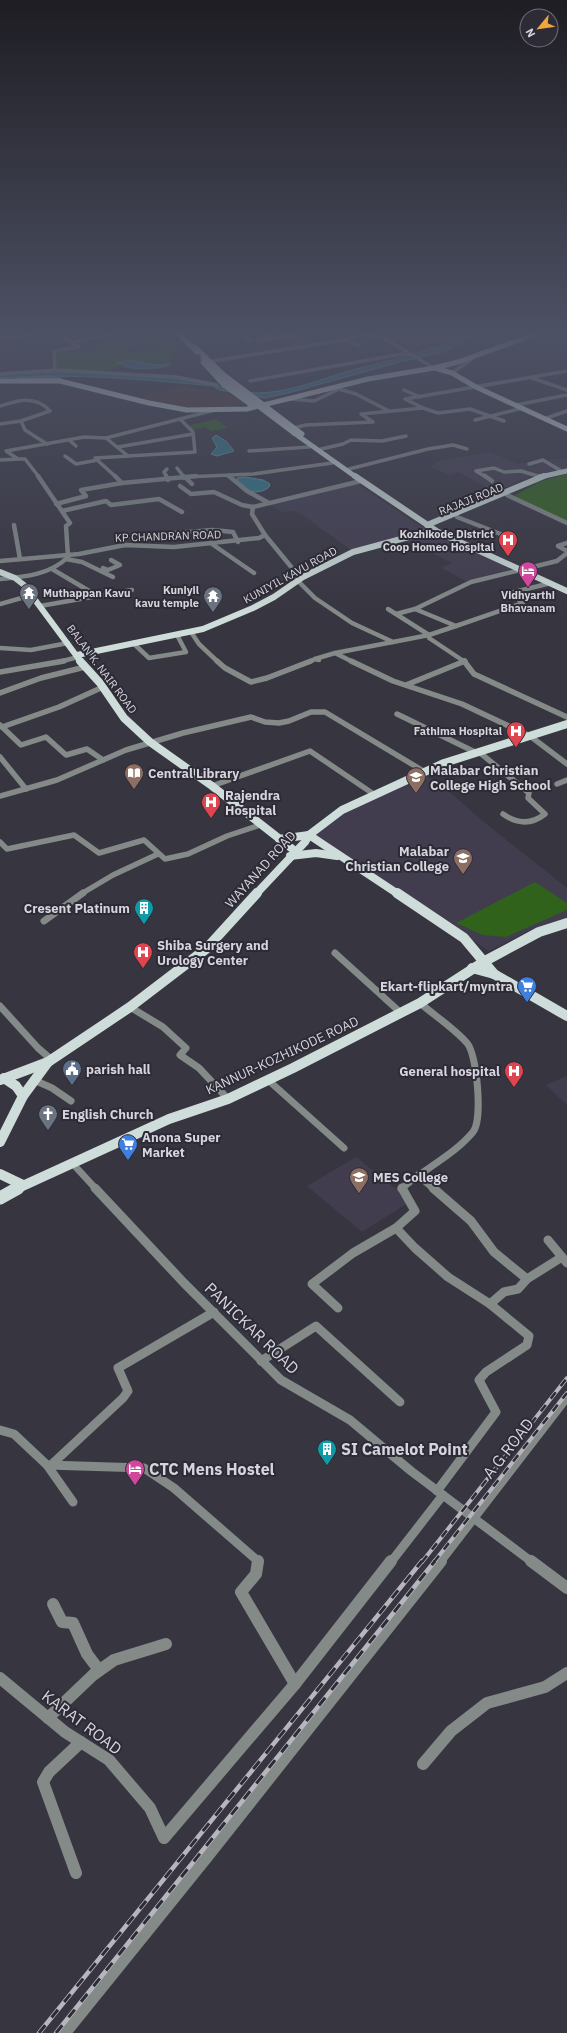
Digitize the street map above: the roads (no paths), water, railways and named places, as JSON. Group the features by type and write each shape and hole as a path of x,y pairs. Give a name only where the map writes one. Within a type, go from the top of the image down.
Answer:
{"main road":[{"path":"281,426 332,463 344,467 361,481 431,524"},
{"path":"287,426 322,452 418,514 441,532 567,587"},
{"path":"288,426 293,430"},
{"path":"441,532 442,525 457,515 541,477 566,472"},
{"name":"RAJAJI ROAD","path":"431,524 508,495 538,480 566,472"},
{"path":"418,514 434,519 457,515"},
{"name":"KUNIYIL KAVU ROAD","path":"77,656 203,629 253,608 274,597 300,579 353,552 427,532 441,532"},
{"path":"522,568 567,591"},
{"name":"BALAN K. NAIR ROAD","path":"0,572 15,578 24,585 85,667 103,687 124,718 150,742 212,786 279,839 292,853"},
{"name":"WAYANAD ROAD","path":"2,1079 50,1061 130,1007 206,949 309,835 342,810 444,763 567,724"},
{"path":"279,839 309,835 464,938 485,961 494,974"},
{"path":"292,853 330,854 343,858"},
{"name":"KANNUR-KOZHIKODE ROAD","path":"0,1198 169,1119 228,1099 268,1080 420,1003 472,968 539,932 567,923"},
{"path":"472,968 494,974 567,1016"},
{"path":"0,1142 23,1096 50,1061"},
{"path":"2,1079 16,1086 23,1096"},
{"path":"0,1174 23,1186"}],"street":[{"path":"23,426 25,430 47,444"},
{"path":"6,451 84,437 106,438 153,426"},
{"path":"122,483 95,458 195,452 193,434 186,426"},
{"path":"293,430 304,426"},
{"path":"118,447 179,434 193,434"},
{"path":"322,452 351,440 382,441 406,436"},
{"path":"106,438 128,456"},
{"path":"69,440 76,446"},
{"path":"344,467 453,445 467,449"},
{"path":"0,447 18,459"},
{"path":"249,451 309,447"},
{"path":"65,456 76,464 98,460"},
{"path":"0,460 25,459 38,475 70,523 66,526 66,557 62,564 15,578 0,579"},
{"path":"529,464 543,460 566,472"},
{"path":"56,504 86,496 80,491 81,490 122,483 208,476 228,476 332,463"},
{"path":"177,468 192,484"},
{"path":"492,481 476,471 494,468 504,472 526,472 541,477"},
{"path":"167,469 164,472 168,480"},
{"path":"200,469 208,476"},
{"path":"228,476 247,491 269,503"},
{"path":"180,486 191,494 214,492 242,505 253,507 361,481"},
{"path":"508,495 567,523"},
{"path":"62,512 106,501 112,505 159,499 182,512"},
{"path":"253,507 252,514 265,535 300,579 327,606 352,623 393,642"},
{"path":"457,515 503,535"},
{"path":"14,525 20,559"},
{"path":"125,545 121,537 213,530 233,532 238,542"},
{"name":"KP CHANDRAN ROAD","path":"0,561 66,557 125,545 174,547 238,542 259,538 265,535"},
{"path":"396,614 415,609 471,582 522,568 557,561 567,552 558,546 567,543"},
{"path":"212,544 254,573"},
{"path":"66,557 88,565 113,577"},
{"path":"88,565 92,564 108,570 120,565 111,560"},
{"path":"52,568 72,582 90,590 96,595"},
{"path":"191,632 199,644 226,668 251,682 267,678 335,653 429,635 523,603 510,594 551,583"},
{"path":"40,606 96,595 132,590"},
{"path":"0,604 32,595"},
{"path":"388,609 429,635 429,638 465,661 474,674 567,717"},
{"path":"415,609 456,626"},
{"path":"133,643 149,658 186,652 177,635"},
{"path":"0,648 31,650 68,643"},
{"path":"335,653 406,685 462,704 530,736 567,764"},
{"path":"0,672 46,665 77,656"},
{"path":"406,685 465,661"},
{"path":"0,693 47,676 85,667"},
{"path":"1,726 58,707 103,687"},
{"path":"0,796 57,780 126,750 150,742 251,717 266,722 288,721 315,710 325,712 424,772"},
{"path":"397,714 478,752 529,793 528,798 544,814 541,818 519,823 513,822 504,814"},
{"path":"1,726 22,744 49,738 66,755 87,749 103,760"},
{"path":"212,786 310,751 375,795"},
{"path":"0,758 26,789"},
{"path":"557,784 567,780"},
{"path":"0,842 7,849 74,835 99,853 144,840 165,859 199,851 223,837 260,825"},
{"path":"44,921 68,902 114,874 158,854"},
{"path":"334,953 401,1013"},
{"path":"338,1308 312,1284 352,1253 396,1228 415,1211 401,1189 418,1175 441,1160 474,1131 478,1114 473,1053 467,1043 420,1003"},
{"path":"0,1006 14,1019 50,1061"},
{"path":"130,1007 163,1027 186,1048 180,1055 199,1068 228,1099"},
{"path":"34,1080 52,1088 71,1101"},
{"path":"268,1080 344,1148"},
{"name":"PANICKAR ROAD","path":"73,1164 261,1361 281,1380 350,1420 440,1493 567,1588"},
{"path":"418,1175 471,1221 494,1252 527,1279"},
{"path":"49,1465 144,1468 174,1488 259,1562 256,1574 241,1592 295,1684 440,1493 496,1412 495,1406 480,1388 479,1380 486,1372 527,1344 529,1340 529,1336 490,1304 448,1277 415,1248 396,1228"},
{"path":"490,1304 504,1292 518,1289 527,1279 565,1260 548,1240"},
{"path":"49,1465 123,1398 128,1391 118,1368 214,1312"},
{"path":"261,1361 316,1326 400,1402"},
{"name":"A G ROAD","path":"66,2033 474,1519 567,1397"},
{"path":"0,1430 14,1434 49,1465 73,1502"},
{"path":"53,1604 62,1622 74,1623 87,1654 99,1670"},
{"path":"48,1718 99,1670 114,1660 166,1644"},
{"path":"423,1764 451,1731 486,1703 545,1687 567,1672"},
{"name":"KARAT ROAD","path":"0,1678 48,1718 109,1760 150,1808 164,1838 295,1684"},
{"path":"76,1873 43,1782 49,1772 81,1742"}],"water":[{"path":"216,435 226,441 234,451 217,456 211,454 217,447 212,438"},
{"path":"245,477 263,480 270,484 269,487 265,490 256,492 246,489 242,487 237,478"}],"railway":[{"path":"422,1562 567,1378"},
{"path":"434,1562 567,1393"},
{"path":"39,2033 422,1561"},
{"path":"56,2033 435,1561"}],"place":[{"name":"Kozhikode District Coop Homeo Hospital","path":"508,557"},
{"name":"Vidhyarthi Bhavanam","path":"528,588"},
{"name":"Muthappan Kavu","path":"29,610"},
{"name":"Kuniyil kavu temple","path":"213,613"},
{"name":"Fathima Hospital","path":"516,748"},
{"name":"Central Library","path":"134,790"},
{"name":"Malabar Christian College High School","path":"416,794"},
{"name":"Rajendra Hospital","path":"211,819"},
{"name":"Malabar Christian College","path":"463,875"},
{"name":"Cresent Platinum","path":"144,925"},
{"name":"Shiba Surgery and Urology Center","path":"143,969"},
{"name":"Ekart-flipkart/myntra","path":"527,1003"},
{"name":"parish hall","path":"72,1086"},
{"name":"General hospital","path":"514,1088"},
{"name":"English Church","path":"48,1131"},
{"name":"Anona Super Market","path":"128,1161"},
{"name":"MES College","path":"359,1194"},
{"name":"SI Camelot Point","path":"327,1466"},
{"name":"CTC Mens Hostel","path":"135,1486"}]}
